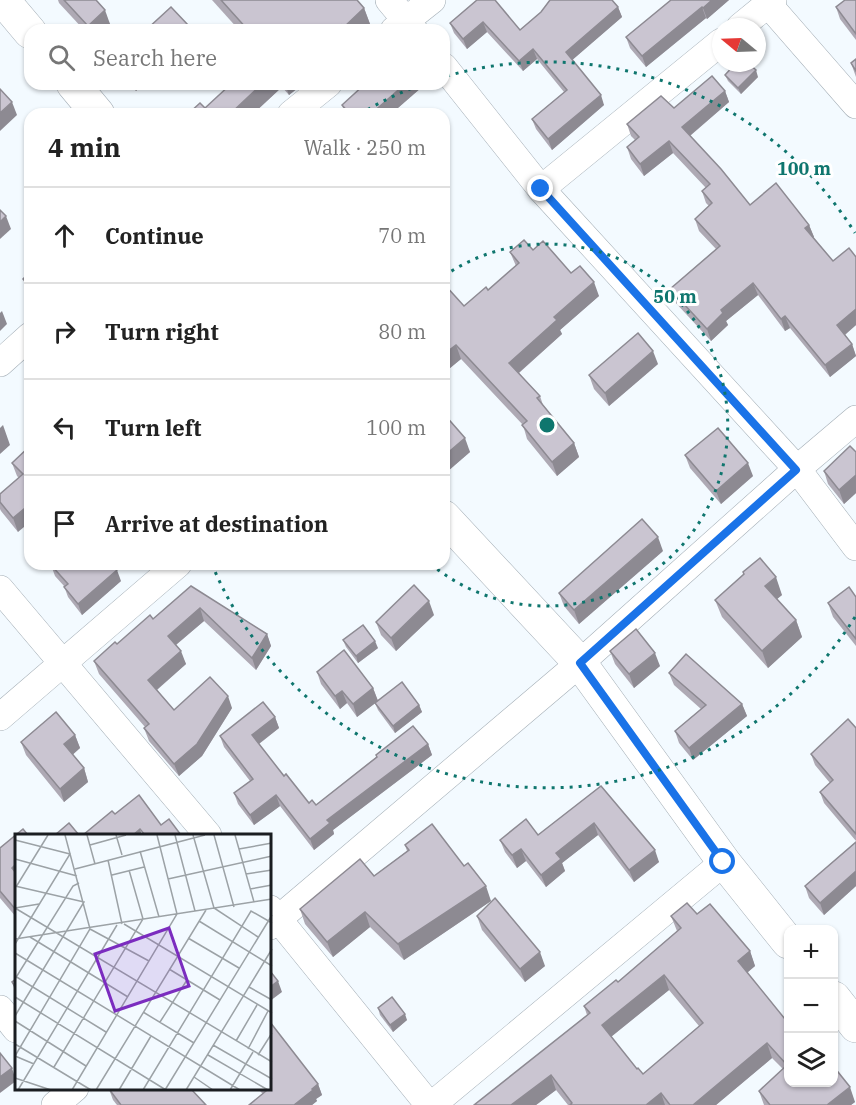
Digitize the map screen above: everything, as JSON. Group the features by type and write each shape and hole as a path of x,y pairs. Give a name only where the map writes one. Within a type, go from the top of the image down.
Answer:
{"street":[{"path":"3,0 24,25"},
{"path":"401,20 432,0"},
{"path":"751,18 770,2 856,105"},
{"path":"541,189 712,49"},
{"path":"450,75 541,189 796,470 856,547"},
{"path":"78,90 93,108"},
{"path":"298,108 321,90"},
{"path":"0,363 24,341"},
{"path":"723,862 430,1105 273,918 580,663 856,419"},
{"path":"450,523 580,663 723,862 784,936"},
{"path":"0,717 171,570"},
{"path":"0,589 207,834"},
{"path":"838,1003 856,1026"},
{"path":"0,1009 15,1028"}],"building":[{"path":"64,0 96,0 105,10 90,24 86,24"},
{"path":"221,0 357,0 364,8 347,24 243,24"},
{"path":"477,0 495,0 520,30 541,12 550,0 612,0 618,7 566,52 601,95 548,139 532,119 567,90 533,49 519,61 483,22 463,39 450,23"},
{"path":"671,0 712,0 642,56 626,37"},
{"path":"845,0 856,0 856,34 836,7"},
{"path":"171,7 187,24 153,24"},
{"path":"856,59 856,71 851,63"},
{"path":"728,72 754,72 738,88 725,75"},
{"path":"712,76 725,91 682,127 750,205 776,183 809,225 805,228 833,261 849,248 856,257 856,309 837,325 852,344 825,365 785,316 781,319 753,283 721,310 723,313 707,329 670,289 720,246 695,219 712,203 702,191 710,184 669,141 640,164 627,147 639,137 627,124 661,96 674,108"},
{"path":"0,89 12,102 0,113"},
{"path":"224,90 256,90 236,108 205,108"},
{"path":"358,90 398,90 378,108 345,108 342,105"},
{"path":"200,103 205,108 195,108"},
{"path":"0,210 6,216 0,222"},
{"path":"524,240 533,250 543,241 571,273 580,266 594,282 554,317 557,320 509,363 540,396 537,398 574,443 552,462 522,425 527,421 456,345 450,350 450,291 464,306 486,287 488,290 519,263 510,252"},
{"path":"638,333 653,351 605,393 589,375"},
{"path":"450,421 465,438 450,451"},
{"path":"718,428 748,463 716,491 685,455"},
{"path":"850,446 856,452 856,475 839,490 824,471"},
{"path":"24,452 24,509 13,518 0,502 0,494 23,474 12,463"},
{"path":"642,519 658,537 574,610 559,593"},
{"path":"760,558 776,577 765,586 796,620 762,651 715,600"},
{"path":"55,570 117,570 78,604 64,587 68,584"},
{"path":"414,585 429,601 391,638 376,622"},
{"path":"191,586 267,634 252,658 200,608 168,636 181,651 148,680 174,710 210,677 228,696 197,744 174,764 144,728 149,724 94,661 150,615 153,619"},
{"path":"849,587 856,597 856,639 828,603"},
{"path":"363,625 375,641 356,656 343,640"},
{"path":"636,629 655,653 629,674 610,651"},
{"path":"344,650 373,688 353,704 342,691 335,696 317,672"},
{"path":"686,654 742,704 689,748 675,731 706,705 669,673"},
{"path":"402,682 419,705 393,726 375,703"},
{"path":"263,702 275,717 252,735 284,776 286,774 309,803 312,800 316,805 413,726 428,744 327,820 330,823 310,839 276,795 250,815 234,793 253,779 220,736"},
{"path":"56,712 75,735 64,744 84,768 60,789 21,742"},
{"path":"848,719 856,728 856,834 820,792 833,780 811,754"},
{"path":"601,786 655,850 629,870 594,823 556,853 561,859 541,875 521,849 512,855 500,840 526,819 538,835"},
{"path":"139,795 161,825 169,819 180,834 144,834 140,829 134,834 84,834 112,811 115,814"},
{"path":"69,823 78,834 56,834"},
{"path":"432,824 464,866 468,863 486,886 398,944 365,912 327,942 300,909 360,859 374,876 409,850 405,845"},
{"path":"23,829 27,834 17,834"},
{"path":"15,836 15,865 12,868 15,872 15,909 0,891 0,848"},
{"path":"856,842 856,871 820,903 805,886"},
{"path":"495,898 540,952 520,969 477,916"},
{"path":"687,903 697,914 710,904 750,951 738,961 784,1018 784,1062 767,1043 693,1105 670,1105 661,1093 646,1105 570,1105 572,1103 551,1075 511,1105 474,1105 590,1013 584,1006 616,980 618,982 681,928 671,916","holes":["664,975 703,1023 643,1074 602,1025"]},
{"path":"272,974 278,981 272,986"},
{"path":"392,997 405,1014 390,1025 378,1008"},
{"path":"272,1025 318,1084 294,1105 249,1105 266,1091 272,1090"},
{"path":"0,1053 12,1068 0,1077"},
{"path":"784,1068 784,1087 838,1087 838,1072 850,1087 827,1105 770,1105 759,1091"},
{"path":"110,1090 192,1090 206,1105 121,1105"}],"route":[{"path":"541,189 796,470 580,663 723,862"}]}
